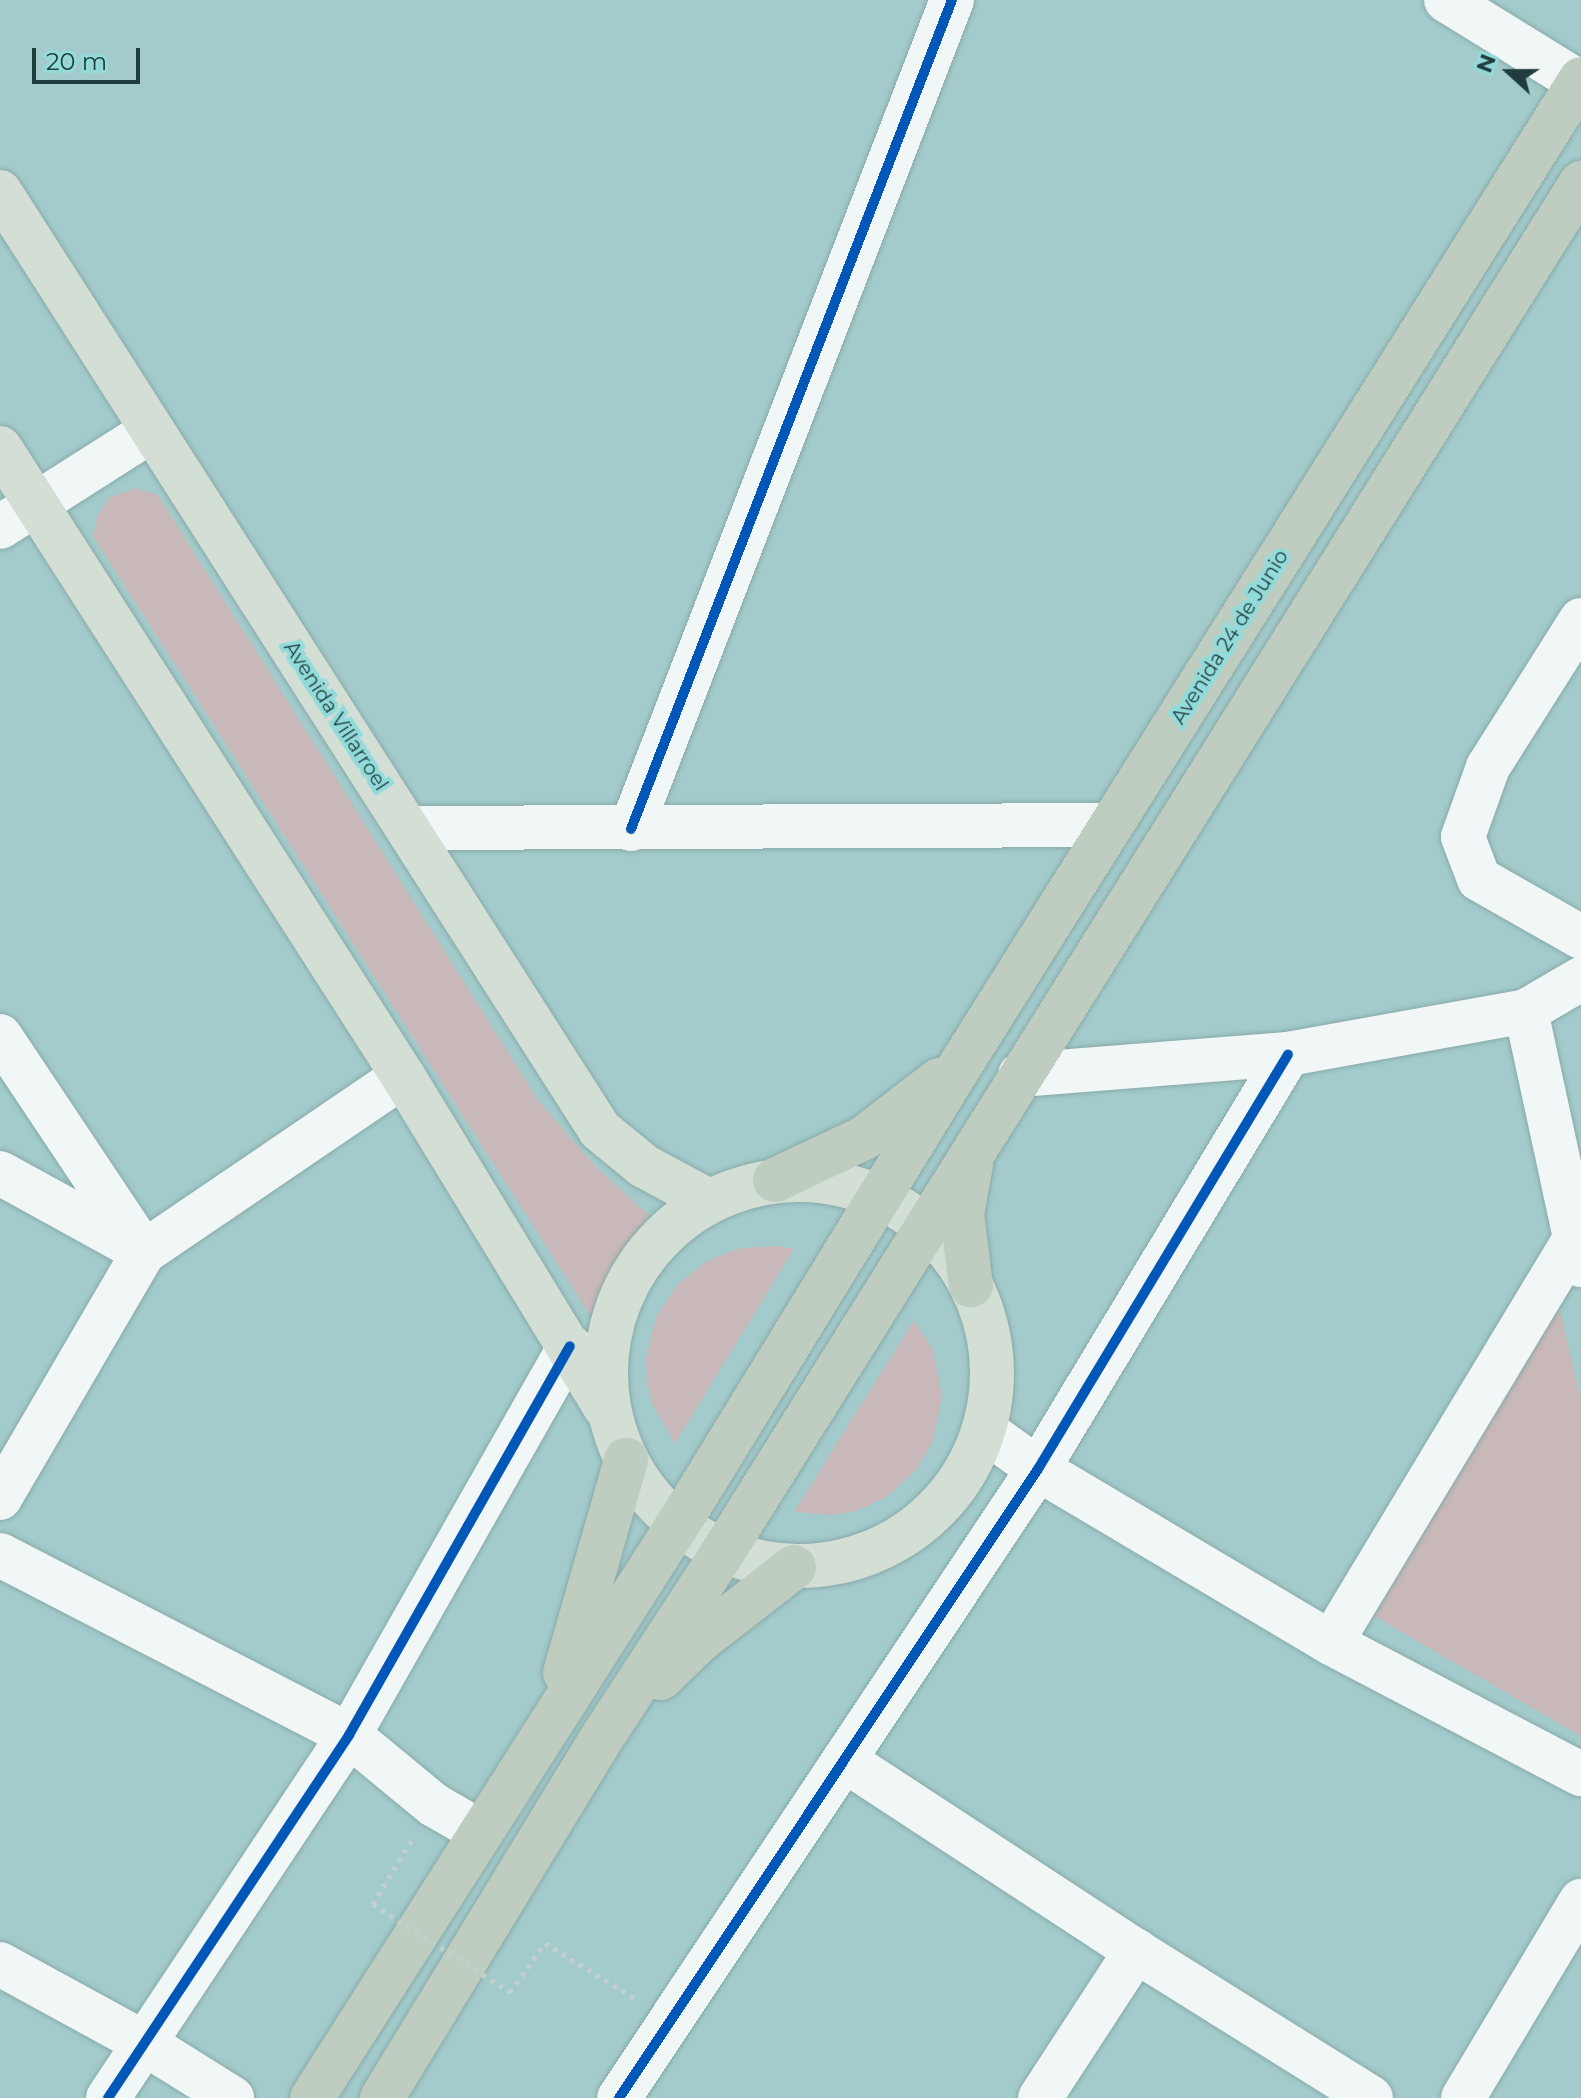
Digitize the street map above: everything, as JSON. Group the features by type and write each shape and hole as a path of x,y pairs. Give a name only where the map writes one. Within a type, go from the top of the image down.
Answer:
{"highway":[{"name":"Avenida 24 de Junio","path":"312,2098 479,1831 678,1524 963,1061 1580,80"},
{"path":"382,2098 607,1730 723,1552 1581,183"},
{"path":"775,1180 864,1138 963,1061"},
{"path":"971,1285 962,1214 974,1148"},
{"path":"549,1724 626,1460"},
{"path":"607,1730 700,1640 794,1567"}],"main road":[{"name":"Avenida Villarroel","path":"0,192 600,1130 644,1166 709,1201"},
{"path":"0,448 18,516 403,1076 570,1346 610,1416 626,1460 652,1499 678,1524 723,1552 755,1563 794,1567 848,1561 898,1540 940,1505 967,1470 984,1430 992,1387 990,1343 971,1285 949,1250 926,1227 881,1197 821,1180 775,1180 741,1188 709,1201 679,1222 652,1247 621,1298 607,1355 610,1416"}],"street":[{"path":"631,829 952,0"},
{"path":"1446,0 1580,80"},
{"path":"18,516 152,430"},
{"path":"1581,620 1488,767 1463,837 1479,879 1581,937"},
{"path":"408,828 1111,825"},
{"path":"1020,1075 1288,1054 1526,1011 1581,979"},
{"path":"1331,1643 1578,1252 1526,1011"},
{"path":"0,1036 144,1252"},
{"path":"619,2098 1038,1469 1288,1054"},
{"path":"0,1498 144,1252 403,1076"},
{"path":"0,1173 144,1252"},
{"path":"108,2098 349,1735 570,1346"},
{"path":"984,1430 1038,1469 1331,1643 1581,1774"},
{"path":"0,1555 349,1735 434,1805 479,1831"},
{"path":"844,1760 1136,1951 1371,2098"},
{"path":"1463,2098 1581,1901"},
{"path":"1040,2098 1136,1951"},
{"path":"0,1964 144,2043 232,2098"}],"path":[{"path":"434,1805 373,1904 510,1992 545,1943 669,2020"}],"shaded area":[{"path":"136,488 158,495 538,1100 596,1167 649,1215 633,1237 615,1273 597,1326 93,536 98,515 110,497"},
{"path":"775,1246 794,1249 675,1443 653,1406 647,1383 646,1358 656,1317 678,1284 707,1261 740,1248"},
{"path":"1557,1299 1581,1400 1581,1736 1374,1616"},
{"path":"914,1320 933,1350 942,1397 932,1443 917,1469 886,1497 854,1512 832,1515 794,1512"}],"cycle path":[{"path":"631,829 952,0"},
{"path":"619,2098 1038,1469 1288,1054"},
{"path":"108,2098 349,1735 570,1346"}]}
